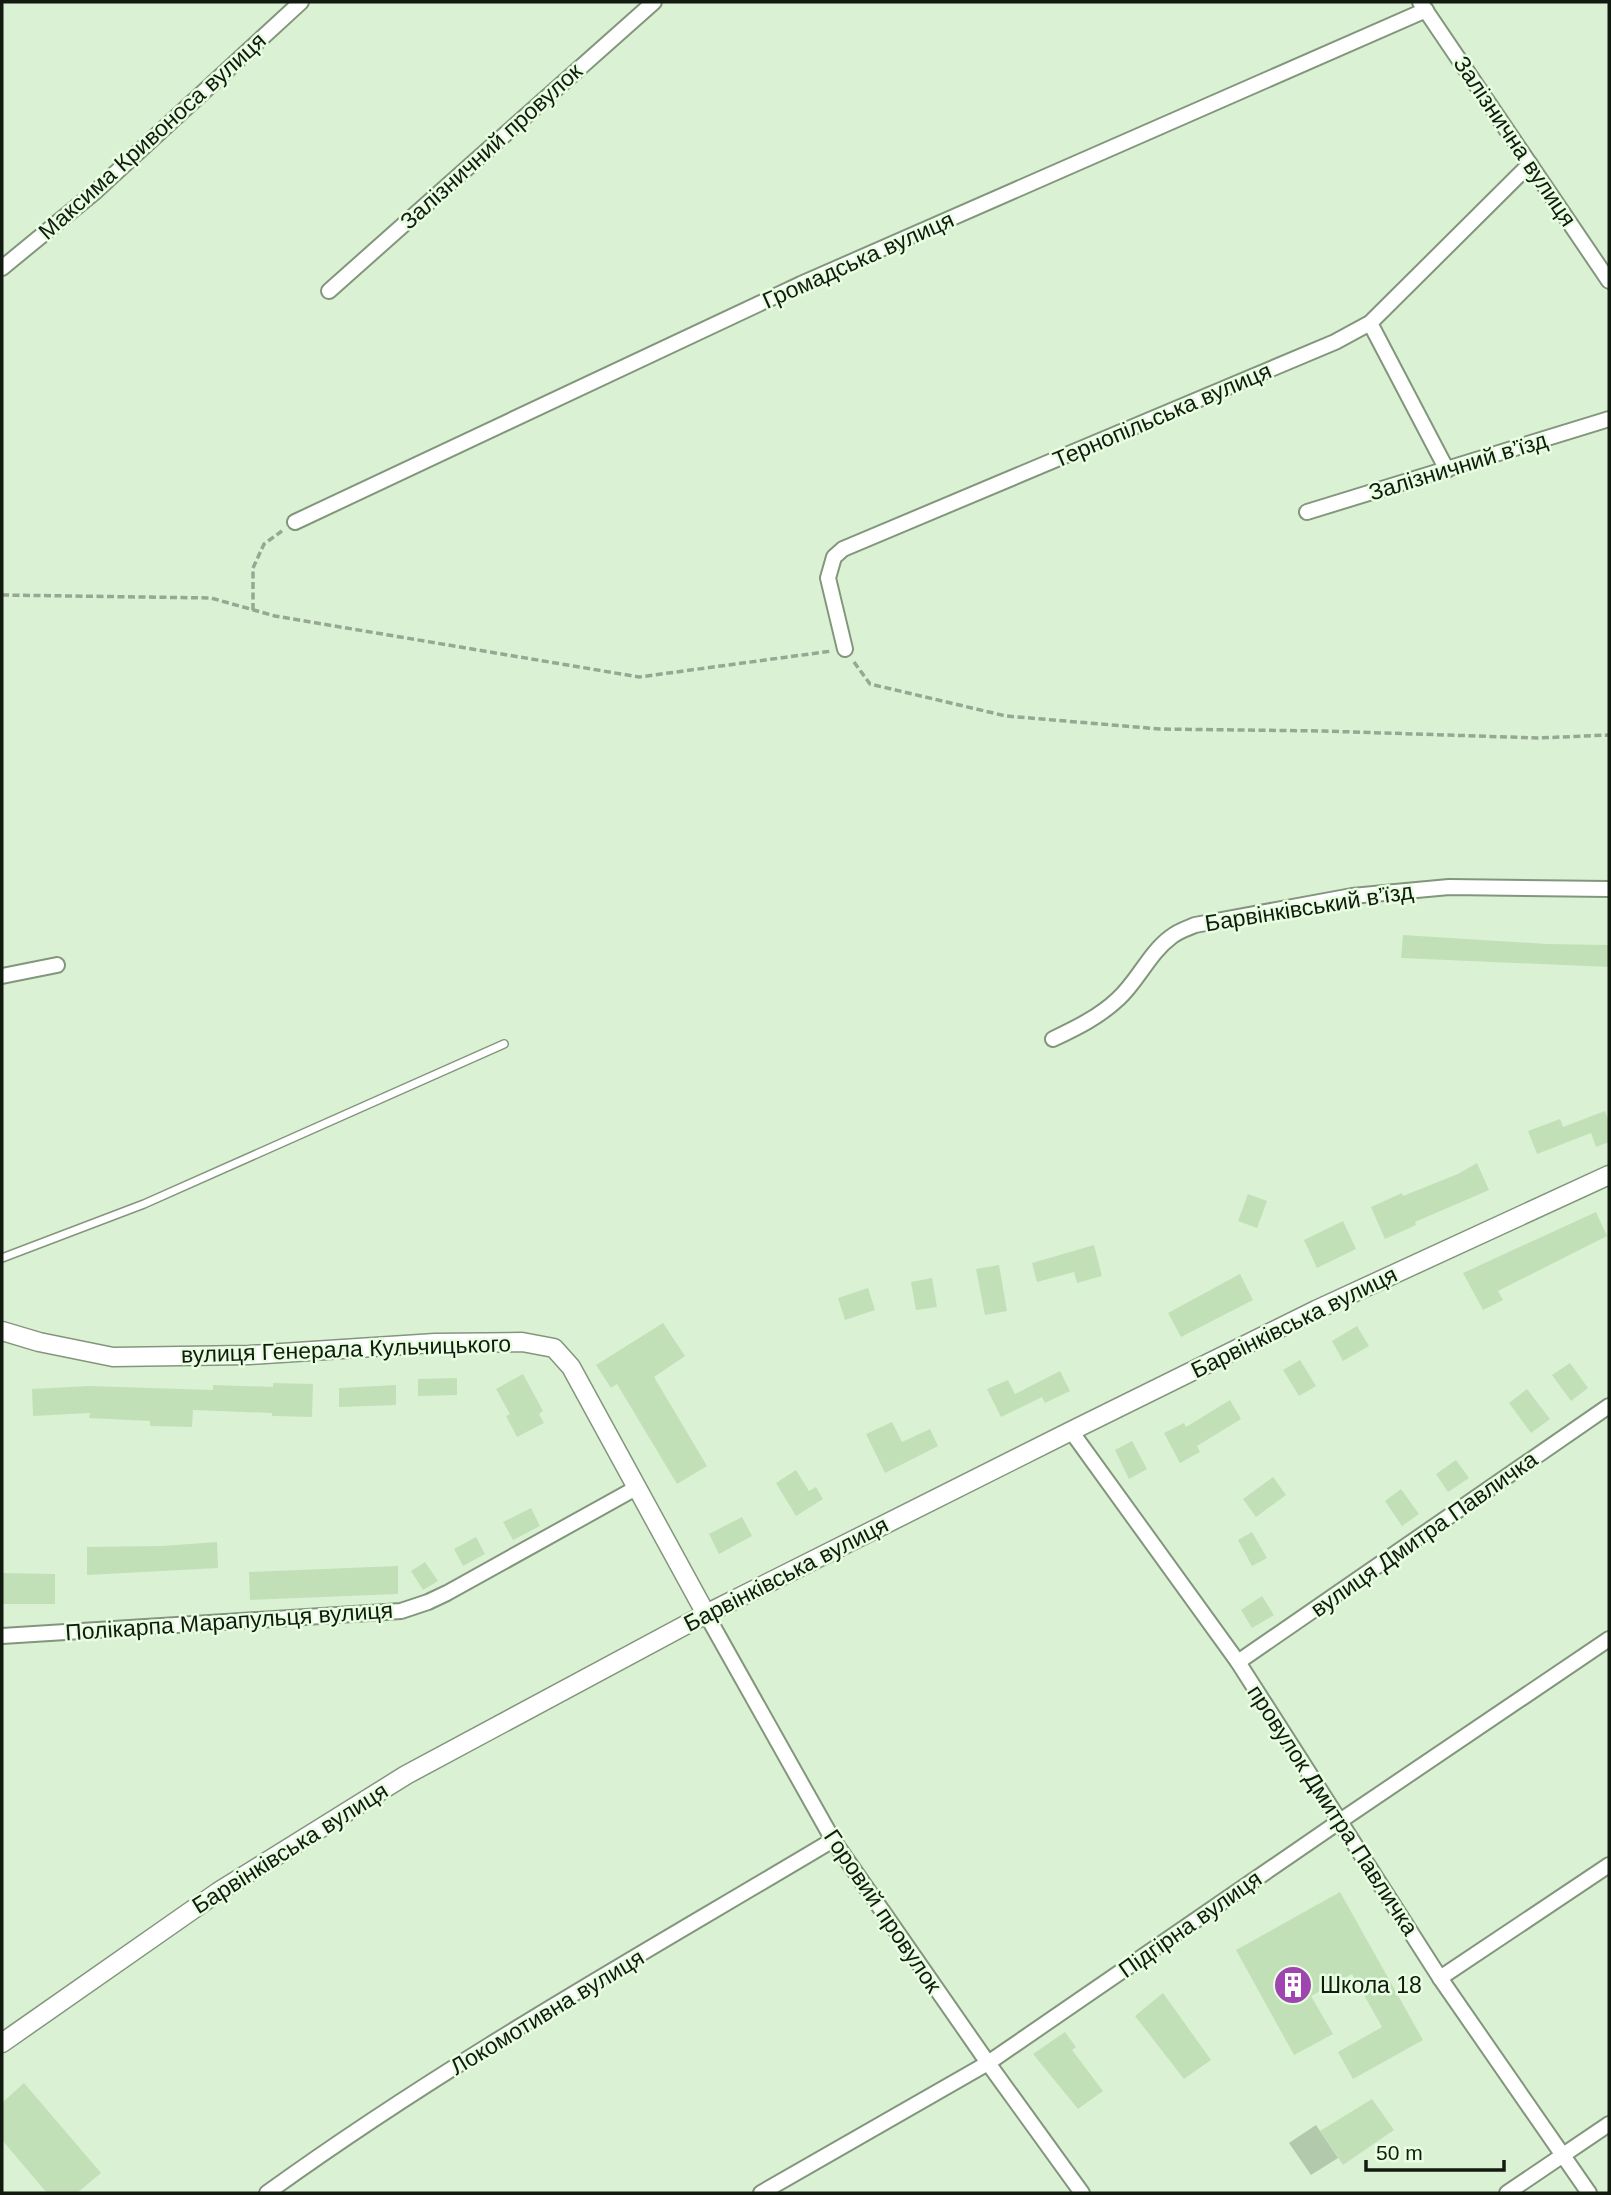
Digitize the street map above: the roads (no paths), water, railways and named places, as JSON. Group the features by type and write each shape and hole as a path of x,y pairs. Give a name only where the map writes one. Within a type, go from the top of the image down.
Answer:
{"street":[{"name":"Максима Кривоноса вулиця","path":"2,268 96,191 301,2"},
{"name":"Залізничний провулок","path":"329,290 654,2"},
{"name":"Залізнична вулиця","path":"1423,6 1609,281"},
{"name":"Громадська вулиця","path":"295,522 801,284 1423,6"},
{"name":"Тернопільська вулиця","path":"845,649 828,578 834,557 843,549 1335,342 1370,323 1530,164"},
{"path":"1370,323 1447,470"},
{"name":"Залізничний в’їзд","path":"1307,512 1609,419"},
{"name":"Барвінківський в’їзд","path":"1053,1039 1101,1014 1132,985 1157,950 1172,936 1195,925 1352,895 1449,887 1609,889"},
{"path":"2,976 57,965"},
{"name":"Барвінківська вулиця","path":"2,2043 218,1892 406,1774 706,1614 1071,1431 1316,1310 1609,1175"},
{"name":"вулиця Генерала Кульчицького","path":"2,1332 113,1357 249,1355 435,1343 522,1342 554,1348 570,1367 706,1614"},
{"name":"вулиця Дмитра Павличка","path":"1238,1662 1609,1406"},
{"name":"провулок Дмитра Павличка","path":"1071,1431 1238,1662 1440,1978 1590,2193"},
{"name":"Полікарпа Марапульця вулиця","path":"2,1636 401,1611 447,1593 636,1488"},
{"name":"Горовий провулок","path":"706,1614 833,1840 1082,2193"},
{"name":"Підгірна вулиця","path":"761,2193 988,2063 1609,1640"},
{"name":"Локомотивна вулиця","path":"267,2193 351,2132 833,1840"},
{"path":"1440,1978 1609,1865"},
{"path":"1507,2193 1609,2124"}],"lane":[{"path":"2,1258 144,1204 504,1044"}],"place":[{"name":"Школа 18","path":"1293,1985"}]}
